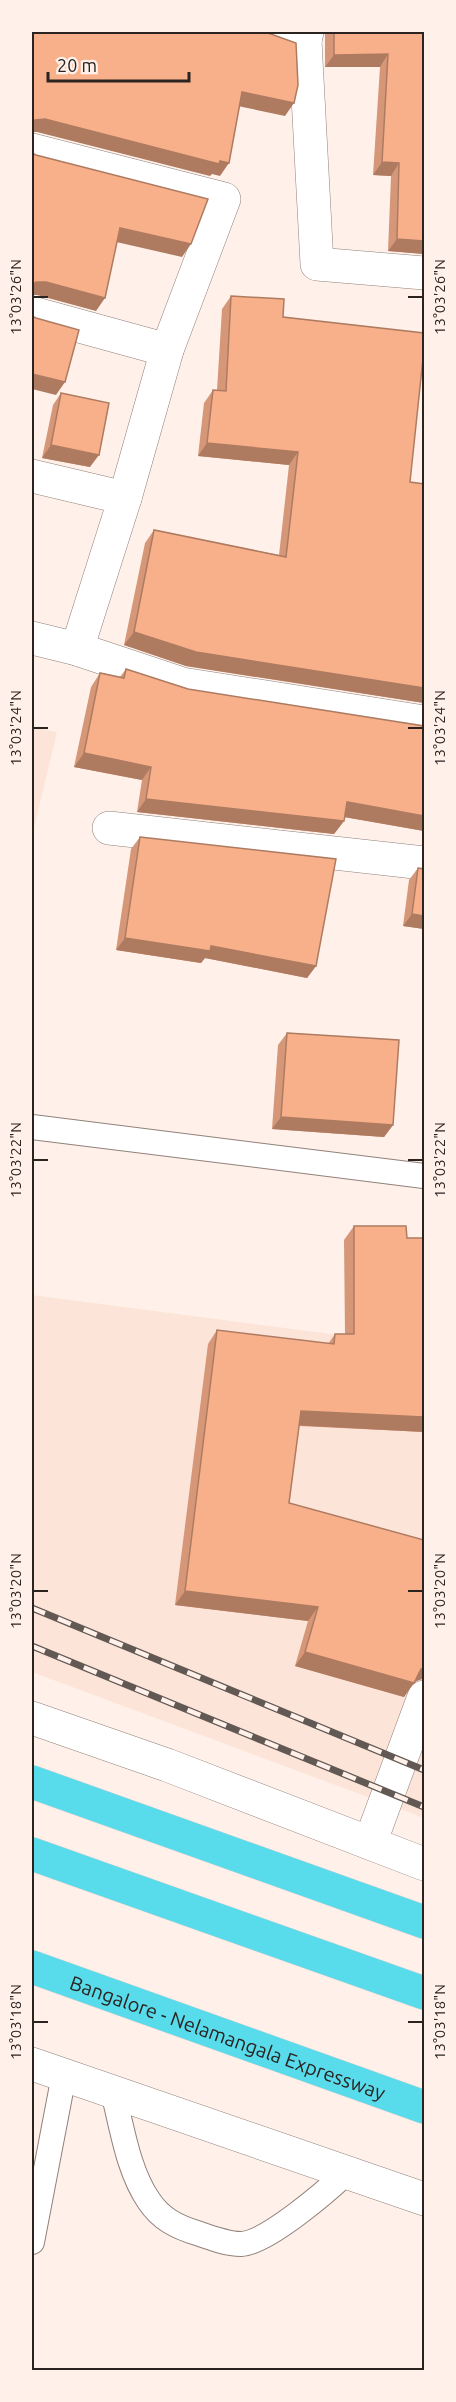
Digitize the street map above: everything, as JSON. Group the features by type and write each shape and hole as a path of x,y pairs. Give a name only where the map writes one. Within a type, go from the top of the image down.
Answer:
{"highway":[{"path":"32,1782 424,1922"},
{"path":"32,1854 424,1993"},
{"name":"Bangalore - Nelamangala Expressway","path":"32,1967 424,2107"}],"street":[{"path":"272,32 306,36 317,264 424,273"},
{"path":"32,150 224,199 167,350 125,498 77,649"},
{"path":"32,313 167,350"},
{"path":"32,476 125,498"},
{"path":"32,638 77,649 182,684 424,722"},
{"path":"109,828 424,863"},
{"path":"370,1843 424,1697"},
{"path":"32,1718 167,1765 424,1864"},
{"path":"32,2064 424,2199"}],"lane":[{"path":"32,1127 424,1176"},
{"path":"32,2242 64,2075"},
{"path":"113,2092 138,2181 148,2200 163,2218 179,2228 221,2241 243,2244 289,2220 321,2196 347,2172"}],"shaded area":[{"path":"32,727 57,732 32,836"},
{"path":"32,1295 424,1346 424,1818 32,1672"}],"building":[{"path":"32,32 267,32 296,43 298,85 294,103 242,92 229,163 220,161 219,164 45,119 32,122"},
{"path":"334,32 424,32 424,241 397,239 399,163 382,162 388,54 334,55"},
{"path":"32,153 208,199 191,244 120,228 105,298 46,282 36,282 32,285"},
{"path":"231,296 284,299 283,317 424,333 410,482 424,484 424,688 196,652 134,632 154,530 286,557 298,452 207,443 213,390 226,391"},
{"path":"32,316 79,330 65,382 32,374"},
{"path":"61,393 109,403 99,455 51,445"},
{"path":"126,669 188,689 424,726 424,816 347,802 344,821 146,799 151,767 84,753 100,673 124,678"},
{"path":"140,837 336,859 316,966 211,946 210,951 125,938"},
{"path":"418,868 424,869 424,916 412,914"},
{"path":"287,1033 399,1040 393,1125 281,1117"},
{"path":"354,1226 406,1226 407,1238 424,1238 424,1417 301,1411 289,1503 424,1540 424,1668 421,1669 414,1683 305,1652 318,1607 185,1591 217,1330 334,1344 335,1334 354,1334"}],"railway":[{"path":"32,1608 424,1770"},
{"path":"32,1646 424,1807"}]}
